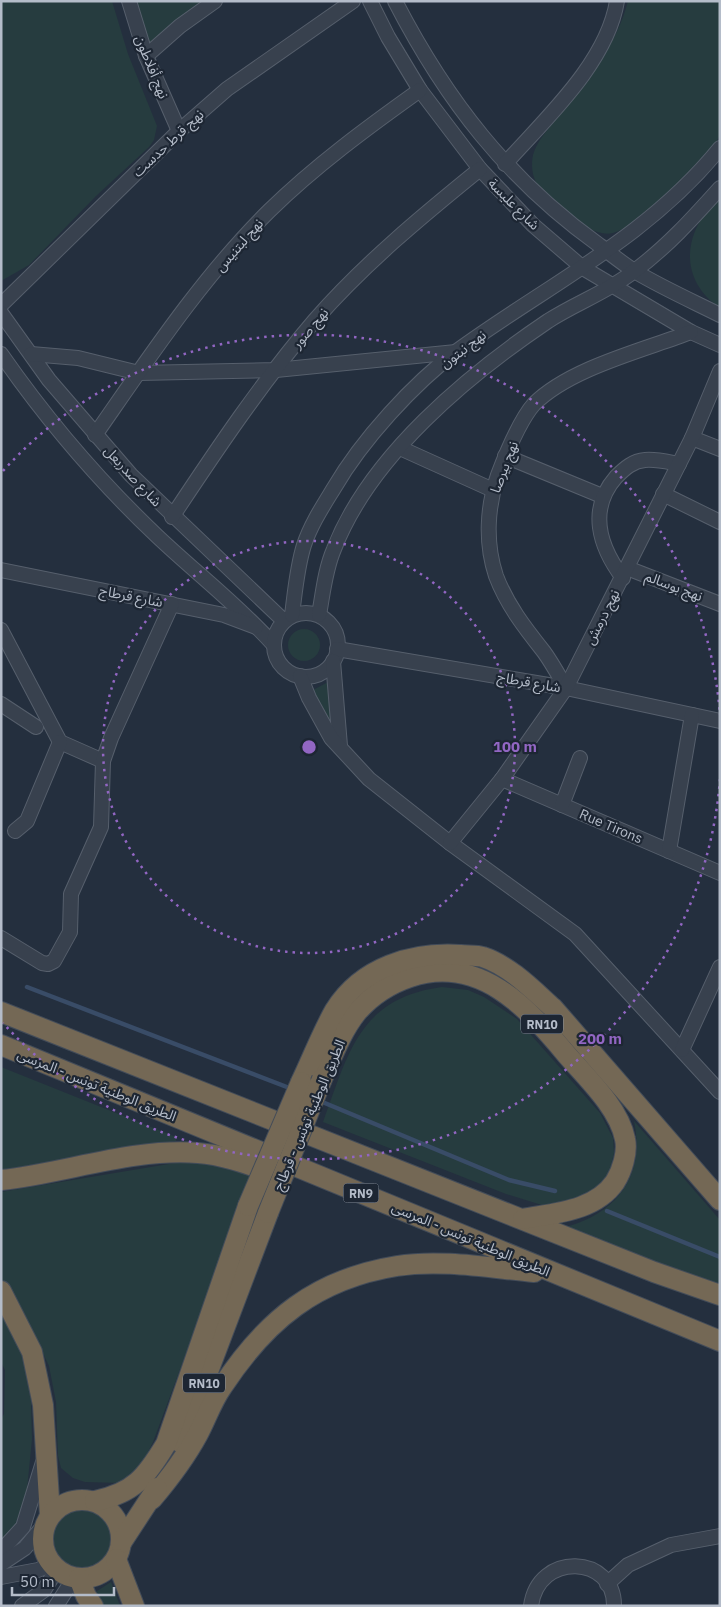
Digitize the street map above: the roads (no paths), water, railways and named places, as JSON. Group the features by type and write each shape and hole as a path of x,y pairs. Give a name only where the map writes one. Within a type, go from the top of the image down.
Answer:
{"highway":[{"path":"47,1519 59,1506 70,1501 82,1499 95,1501 113,1497 130,1490 149,1473 166,1444 248,1206 301,1082 336,1010 354,987 378,969 418,956 444,954 482,957 522,981 553,1008 720,1198"},
{"name":"الطريق الوطنية تونس - قرطاج","path":"65,1572 96,1576 110,1566 152,1499 179,1448 268,1213 338,1043 356,1013 374,995 395,982 422,972 453,971 482,979 506,993 540,1022 611,1106 625,1139 624,1160 615,1182 599,1198 573,1210 523,1219"},
{"path":"1,1006 21,1022"},
{"name":"RN9","path":"1,1012 21,1022 654,1272 720,1295"},
{"name":"الطريق الوطنية تونس - المرسى","path":"1,1045 720,1341"},
{"path":"1,1180 168,1152 199,1153 236,1160 300,1182 352,1189"},
{"path":"152,1499 171,1476 196,1436 221,1389 252,1344 272,1324 325,1288 355,1276 398,1265 437,1264 554,1274"},
{"path":"2,1292 32,1352 43,1405 47,1519 43,1545 93,1606"},
{"path":"95,1501 106,1508 115,1518 120,1530 118,1551 134,1606"}],"street":[{"name":"نهج أفلاطون","path":"129,1 146,56 179,131"},
{"path":"146,56 180,26 215,1"},
{"name":"نهج قرط حدست","path":"1,305 179,131 227,89 353,1"},
{"name":"شارع عليسة","path":"370,1 388,37 420,90 480,169 533,225 584,268 613,287 692,332 720,345"},
{"name":"شارع عليسة","path":"395,1 444,88 466,118 505,164 553,210 635,271 720,315"},
{"path":"505,164 559,105 604,42 615,17 618,1"},
{"name":"نهج لبتنيس","path":"95,435 139,373 233,250 269,211 304,180 420,90"},
{"name":"نهج نبتون","path":"288,618 304,544 312,524 342,473 363,443 424,380 456,352 607,251 666,205 720,148"},
{"name":"نهج صور","path":"172,517 216,450 316,320 371,262 480,169"},
{"name":"نهج نبتون","path":"319,615 329,564 342,531 359,499 400,448 440,404 493,359 551,320 613,287 635,271 676,237 720,188"},
{"name":"شارع صدربعل","path":"1,313 95,435 172,517 288,618"},
{"name":"نهج بيرصا","path":"566,688 545,654 509,604 496,574 488,529 493,490 505,456 534,405 554,389 599,364 692,332"},
{"path":"31,354 78,358 139,373 276,370 456,352"},
{"name":"شارع صدربعل","path":"2,357 29,394 114,494 202,577 238,606 273,644"},
{"name":"نهج درمش","path":"450,843 502,779 566,688 692,438 720,371"},
{"path":"692,438 720,449"},
{"path":"400,448 493,490"},
{"path":"505,456 602,496"},
{"path":"625,573 614,566 602,540 599,516 602,496 610,484 632,463 660,460 679,464"},
{"path":"663,494 720,522"},
{"name":"شارع قرطاج","path":"1,570 224,615 259,628"},
{"name":"نهج بوسالم","path":"625,573 720,604"},
{"path":"1,938 42,963 48,964 54,961 70,932 72,894 101,827 103,761 111,738 172,604"},
{"path":"335,655 324,671 313,676 300,676 290,672 281,665 275,656 273,644 276,632 288,618 305,612 319,615 334,629 340,746"},
{"path":"1,630 60,742 103,761"},
{"name":"شارع قرطاج","path":"335,655 566,688 720,721"},
{"path":"300,676 331,738 369,779 450,843 575,934 720,1092"},
{"path":"1,704 36,727"},
{"path":"669,851 692,715"},
{"path":"15,831 27,821 60,742"},
{"path":"562,805 580,758"},
{"name":"Rue Tirons","path":"502,779 720,873"},
{"path":"682,1050 720,967"},
{"path":"1,1551 16,1538 28,1516 46,1452"},
{"path":"1,1564 25,1548 47,1519"},
{"path":"607,1584 628,1565 671,1545 717,1539"},
{"path":"531,1606 534,1592 540,1581 550,1572 561,1567 574,1566 587,1568 598,1574 607,1584 615,1604"},
{"path":"1,1577 38,1570 65,1572"},
{"path":"22,1606 65,1572"},
{"path":"56,1606 65,1572"}],"waterway":[{"path":"27,987 292,1089"},
{"path":"320,1101 509,1180 555,1191"},
{"path":"607,1211 720,1257"}]}
